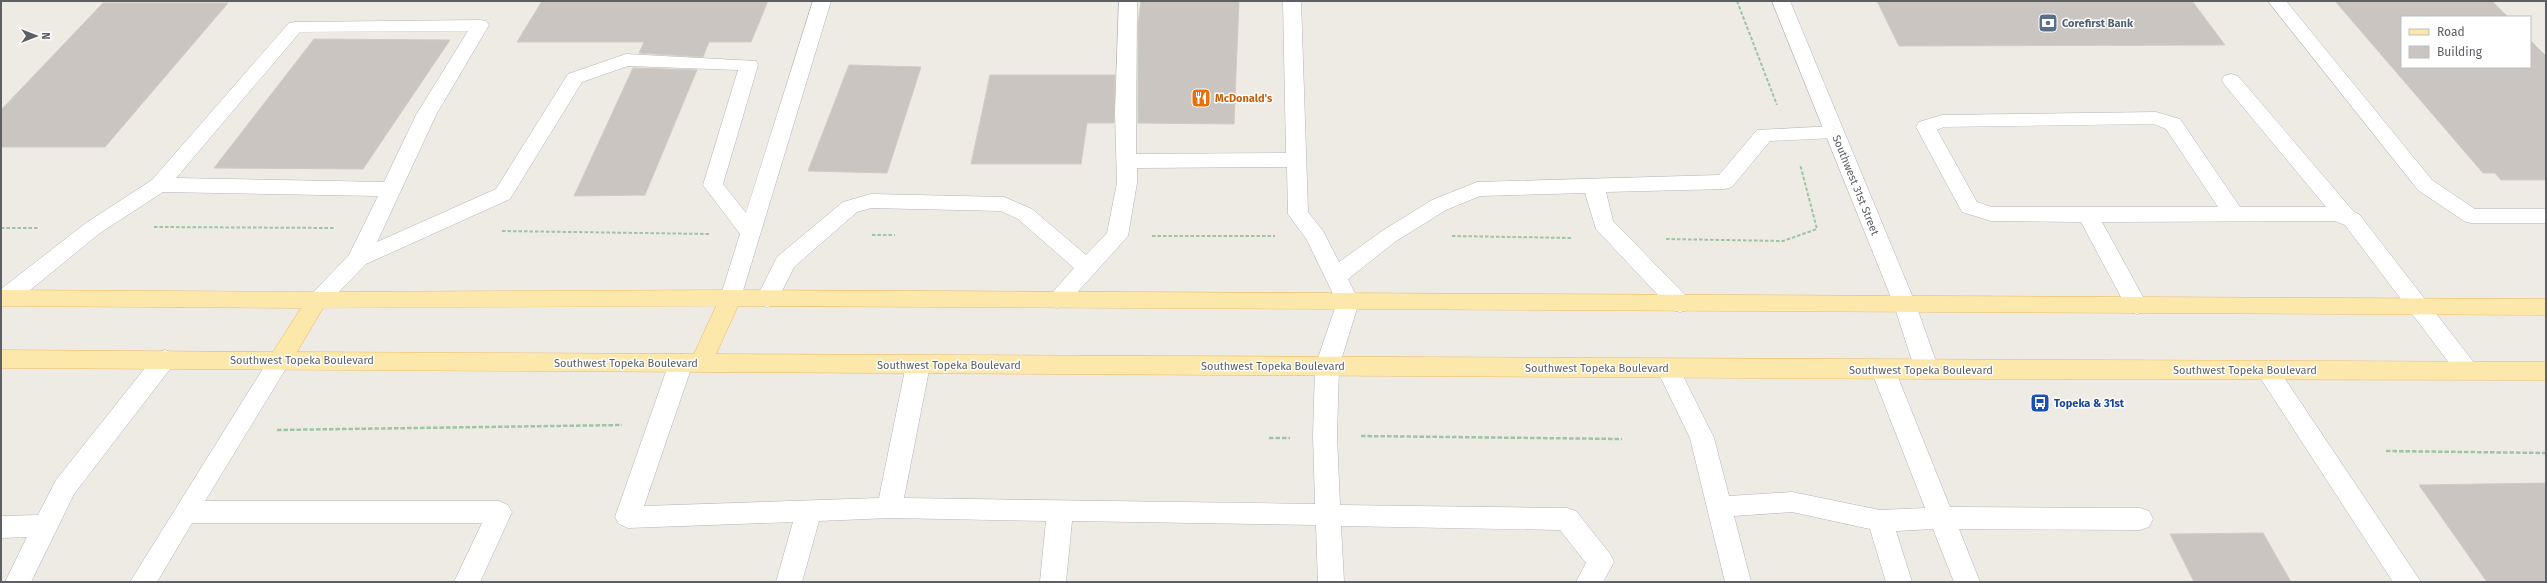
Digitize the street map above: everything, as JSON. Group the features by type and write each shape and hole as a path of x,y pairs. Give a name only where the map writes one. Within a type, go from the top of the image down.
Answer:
{"main road":[{"path":"3,298 317,300 767,298 1680,304 2546,307"},
{"path":"691,363 731,298"},
{"path":"280,360 317,300"},
{"name":"Southwest Topeka Boulevard","path":"1,359 1883,370 2546,371"}],"street":[{"path":"731,298 822,1"},
{"path":"1056,300 1117,236 1127,184 1125,112 1128,1"},
{"path":"1292,1 1298,214 1316,236 1348,302 1327,367 1325,436 1330,582"},
{"name":"Southwest 31st Street","path":"1780,1 1905,305 1927,370"},
{"path":"2277,1 2425,185 2471,216 2546,216"},
{"path":"3,298 93,228 159,185 295,27 480,25 426,115 358,259 317,300"},
{"path":"358,259 503,194 575,78 626,60 749,65 713,185 750,234"},
{"path":"2231,80 2347,218"},
{"path":"2233,213 2173,124 2156,118 1942,121 1926,128 1969,207 1991,214 2335,214 2352,219 2467,370"},
{"path":"1336,276 1388,236 1439,205 1477,189 1725,182 1764,135 1834,132"},
{"path":"1127,161 1297,160"},
{"path":"159,185 392,189"},
{"path":"1594,186 1603,224 1680,304"},
{"path":"767,298 785,262 850,207 871,201 1004,204 1026,214 1087,268"},
{"path":"2088,214 2137,306"},
{"path":"18,582 44,526 65,487 165,359"},
{"path":"143,582 280,360"},
{"path":"691,363 628,517 890,508 1328,517 1567,519 1601,562 1589,582"},
{"path":"890,508 918,365"},
{"path":"1668,368 1702,438 1738,582"},
{"path":"1883,370 1967,582"},
{"path":"2267,370 2408,582"},
{"path":"1719,507 1792,502 1880,521 1941,518 2140,519"},
{"path":"789,582 809,511"},
{"path":"185,512 499,512 467,582"},
{"path":"1052,582 1060,512"},
{"path":"1880,521 1899,582"},
{"path":"1,527 44,526"}],"path":[{"path":"275,430 627,425"},
{"path":"1269,438 1325,436 1622,439"},
{"path":"2386,451 2546,453"}],"building":[{"path":"542,1 768,1 751,42 709,42 703,57 639,53 644,42 517,42"},
{"path":"1141,1 1239,1 1234,124 1138,123 1138,24"},
{"name":"Corefirst Bank","path":"1877,1 2192,1 2225,45 1899,46"},
{"path":"2335,1 2492,1 2507,16 2401,16 2401,68 2531,68 2531,41 2546,56 2546,180 2501,180 2495,173 2483,173"},
{"path":"103,3 228,3 105,147 1,147 1,110"},
{"path":"314,39 450,40 363,169 214,168"},
{"path":"849,65 921,67 887,173 808,171"},
{"path":"633,68 697,70 645,195 574,196"},
{"path":"990,75 1115,75 1114,123 1087,123 1081,164 971,164"},
{"path":"2546,483 2546,582 2487,582 2419,485"},
{"path":"2263,533 2291,582 2194,582 2170,534"}],"place":[{"name":"Corefirst Bank","path":"2048,23"},
{"name":"McDonald's","path":"1201,98"},
{"name":"Topeka & 31st","path":"2040,403"}]}
